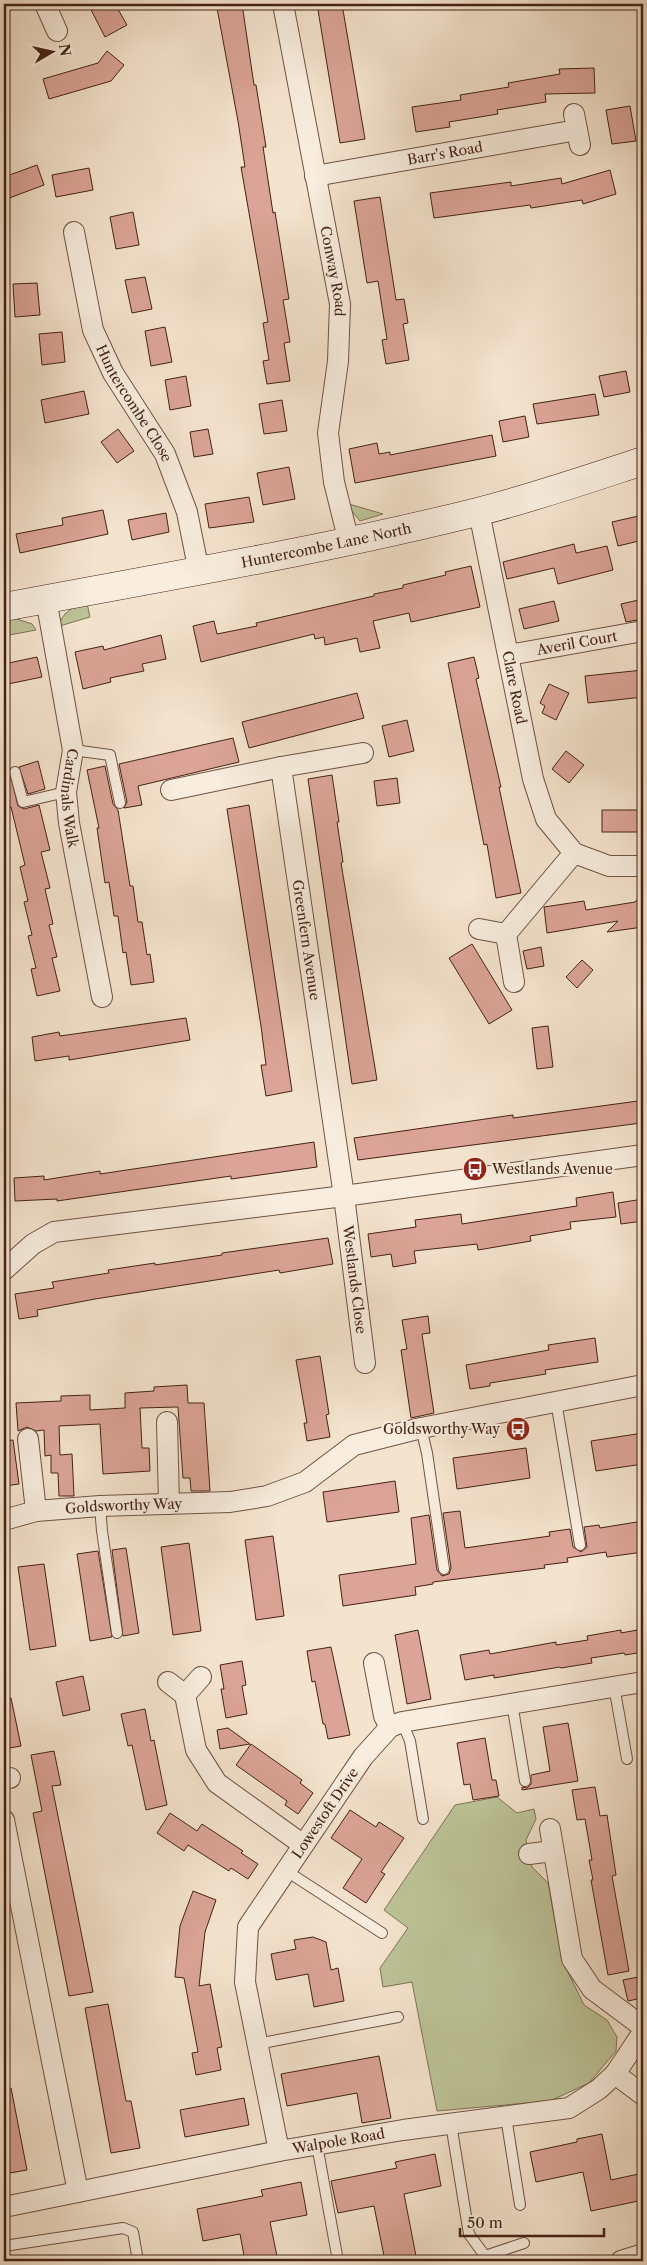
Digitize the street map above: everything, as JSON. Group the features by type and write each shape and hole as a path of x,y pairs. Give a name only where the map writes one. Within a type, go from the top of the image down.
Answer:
{"street":[{"path":"45,4 56,31"},
{"name":"Conway Road","path":"283,4 340,304 338,361 328,433 334,482 349,542"},
{"name":"Barr's Road","path":"315,176 577,130"},
{"name":"Huntercombe Close","path":"75,231 93,330 113,373 165,454 187,512 199,572"},
{"name":"Huntercombe Lane North","path":"4,607 199,572 349,542 479,512 643,461"},
{"name":"Clare Road","path":"479,512 533,779 546,819 574,853"},
{"name":"Cardinals Walk","path":"46,599 73,750 66,792 69,823 102,997"},
{"name":"Averil Court","path":"509,655 643,631"},
{"path":"171,790 364,753"},
{"name":"Greenfern Avenue","path":"281,768 344,1196"},
{"path":"514,982 506,934 574,853 609,866 643,866"},
{"path":"479,929 506,934"},
{"path":"4,1270 33,1244 54,1232 344,1196 643,1155"},
{"name":"Westlands Close","path":"344,1196 365,1363"},
{"name":"Goldsworthy Way","path":"4,1520 36,1511 100,1506 230,1502 267,1496 305,1482 354,1445 421,1428 643,1385"},
{"path":"167,1422 169,1504"},
{"path":"28,1439 36,1511"},
{"path":"374,1663 384,1716 396,1724 643,1682"},
{"path":"185,1695 201,1677"},
{"path":"168,1682 185,1695 196,1750 217,1783 302,1844"},
{"name":"Lowestoft Drive","path":"279,2151 245,1982 248,1927 302,1844 363,1757 396,1724"},
{"path":"4,1820 78,2192"},
{"path":"550,1829 572,1959 592,1989 643,2028"},
{"path":"529,1854 553,1850"},
{"name":"Walpole Road","path":"4,2207 279,2151 569,2108 600,2089 616,2074 643,2032"},
{"path":"616,2074 643,2094"},
{"path":"621,2261 643,2254"}],"lane":[{"path":"73,750 110,756 120,803"},
{"path":"15,772 23,802 66,792"},
{"path":"556,1401 580,1545"},
{"path":"421,1428 427,1453 444,1569"},
{"path":"100,1506 117,1633"},
{"path":"614,1686 627,1759"},
{"path":"512,1703 525,1780"},
{"path":"396,1724 410,1740 423,1819"},
{"path":"285,1870 382,1933"},
{"path":"257,2044 398,2017"},
{"path":"506,2117 520,2206"},
{"path":"451,2124 469,2234 485,2256 524,2243"},
{"path":"317,2145 338,2261"},
{"path":"4,2246 123,2228 133,2232 138,2261"}],"green space":[{"path":"349,504 383,514 360,521 350,509"},
{"path":"87,603 90,617 58,628 62,618 68,611"},
{"path":"14,618 32,624 36,630 4,636 4,620"},
{"path":"497,1797 517,1813 534,1809 536,1819 526,1840 532,1867 548,1883 562,1960 584,2005 607,2020 617,2037 616,2051 589,2083 550,2101 437,2111 412,1982 383,1987 380,1968 408,1928 384,1910 455,1805"}],"building":[{"path":"88,4 115,4 127,25 105,37"},
{"path":"242,4 254,85 256,85 266,147 263,147 273,213 275,212 289,299 283,300 290,342 284,343 290,381 267,384 263,361 269,360 263,323 268,322 241,167 245,167 238,121 217,8"},
{"path":"317,4 342,4 365,139 340,143"},
{"path":"107,51 124,65 111,81 49,99 43,79 98,63"},
{"path":"594,68 595,93 545,94 546,102 497,110 498,114 449,122 450,127 416,132 412,107 461,100 460,95 509,87 508,83 560,74 559,69"},
{"path":"630,106 636,141 612,144 606,110"},
{"path":"37,165 44,185 4,200 4,177"},
{"path":"89,168 93,190 56,197 52,175"},
{"path":"610,170 616,194 583,204 582,200 531,208 530,205 434,218 430,193 511,182 511,186 561,178 562,184"},
{"path":"380,197 396,300 404,299 408,323 403,324 409,360 386,364 382,340 387,339 378,281 367,283 354,201"},
{"path":"133,212 139,245 116,249 110,217"},
{"path":"145,277 152,309 132,313 125,280"},
{"path":"37,283 40,315 15,317 13,284"},
{"path":"165,327 172,362 151,366 145,331"},
{"path":"62,332 65,362 42,365 39,334"},
{"path":"626,371 630,392 604,397 599,376"},
{"path":"186,376 191,406 170,410 165,380"},
{"path":"84,391 89,414 45,423 41,400"},
{"path":"595,394 599,415 537,424 533,404"},
{"path":"282,400 287,431 264,434 259,404"},
{"path":"525,416 529,437 503,442 499,421"},
{"path":"118,429 134,451 117,463 101,442"},
{"path":"208,429 213,454 194,457 190,432"},
{"path":"492,435 496,456 355,483 349,449 377,443 379,454 390,452 390,455"},
{"path":"289,467 295,499 263,505 257,473"},
{"path":"249,497 254,522 209,528 205,504"},
{"path":"103,510 108,534 20,553 16,534 63,525 62,518"},
{"path":"166,513 169,532 132,540 128,520"},
{"path":"643,515 643,540 618,546 612,522"},
{"path":"574,544 576,553 607,546 613,570 558,584 554,568 507,579 503,562"},
{"path":"471,566 480,607 411,622 409,613 373,621 380,648 360,652 357,638 325,645 324,637 315,639 314,634 201,662 193,626 214,621 217,634 257,626 256,623 374,596 374,594 403,588 403,585 446,575 445,572"},
{"path":"643,599 643,619 626,622 621,604"},
{"path":"554,601 559,621 524,629 519,609"},
{"path":"161,635 166,659 142,664 144,671 110,678 111,682 83,689 75,652 103,646 104,650"},
{"path":"37,657 42,677 8,684 4,664"},
{"path":"474,657 479,678 476,679 501,787 499,787 521,893 496,898 487,844 484,845 448,663"},
{"path":"643,670 643,697 588,703 585,676"},
{"path":"549,684 569,693 556,720 542,713 545,706 540,703"},
{"path":"357,693 364,718 249,748 242,722"},
{"path":"407,720 414,751 389,757 382,726"},
{"path":"233,738 239,762 138,786 142,805 124,808 127,802 119,764"},
{"path":"566,751 584,765 569,783 552,769"},
{"path":"38,761 45,789 28,794 19,767"},
{"path":"105,766 113,804 118,810 130,886 133,886 138,922 142,922 147,955 150,954 154,982 131,985 126,952 123,953 118,916 114,916 109,882 105,883 97,828 99,828 87,770"},
{"path":"9,769 18,806 24,809 39,805 50,850 41,852 50,888 45,889 53,924 49,925 57,957 52,958 60,991 37,996 31,969 36,968 28,936 32,935 24,902 28,901 20,867 25,865 11,807 4,809 4,771"},
{"path":"332,775 339,822 337,822 343,862 341,863 377,1080 352,1084 308,779"},
{"path":"397,778 400,803 377,806 374,781"},
{"path":"249,805 292,1091 266,1096 261,1065 266,1065 261,1026 227,809"},
{"path":"602,810 640,810 640,832 602,832"},
{"path":"643,893 643,927 607,932 618,921 547,933 544,907 584,901 586,910 635,902"},
{"path":"472,944 512,1010 489,1024 449,958"},
{"path":"541,947 544,966 527,969 523,951"},
{"path":"582,960 593,970 577,988 566,977"},
{"path":"186,1018 190,1040 69,1060 69,1056 35,1061 32,1037 59,1032 60,1036"},
{"path":"548,1026 553,1067 537,1069 532,1028"},
{"path":"638,1101 641,1123 358,1160 354,1138 513,1115 513,1118"},
{"path":"314,1142 317,1167 231,1179 231,1176 57,1201 57,1199 15,1201 14,1178 44,1176 44,1180 100,1171 100,1174"},
{"path":"613,1192 616,1217 570,1222 571,1229 530,1236 531,1241 478,1250 477,1244 414,1251 416,1263 393,1267 391,1254 371,1257 368,1234 416,1227 415,1220 461,1214 462,1224 577,1206 576,1198"},
{"path":"643,1199 643,1221 621,1224 618,1203"},
{"path":"328,1238 333,1264 280,1273 279,1270 95,1299 37,1310 38,1316 19,1319 15,1294 54,1288 52,1282 109,1273 108,1270 155,1263 155,1265 222,1255 222,1253"},
{"path":"428,1316 430,1333 422,1334 434,1413 411,1418 401,1350 407,1349 402,1320"},
{"path":"595,1338 598,1362 545,1370 546,1374 490,1383 490,1386 470,1389 466,1365 549,1350 548,1345"},
{"path":"320,1356 329,1414 326,1415 330,1437 307,1441 304,1423 307,1423 296,1360"},
{"path":"187,1385 188,1403 204,1403 210,1491 191,1491 190,1478 183,1478 178,1407 140,1408 142,1448 149,1448 150,1471 103,1474 100,1424 59,1426 60,1455 72,1454 74,1496 59,1496 58,1473 51,1473 51,1455 45,1456 44,1430 36,1431 27,1427 18,1431 16,1403 61,1401 61,1396 90,1395 90,1410 125,1408 125,1393 154,1391 154,1387"},
{"path":"643,1433 643,1464 596,1471 591,1441"},
{"path":"13,1440 19,1484 4,1486 4,1441"},
{"path":"526,1448 530,1478 457,1489 453,1458"},
{"path":"395,1481 399,1512 327,1522 323,1492"},
{"path":"460,1511 465,1548 550,1536 549,1532 570,1529 573,1547 581,1552 587,1547 584,1527 599,1525 600,1528 643,1521 643,1552 607,1557 606,1552 567,1558 568,1562 544,1565 545,1568 433,1582 433,1584 415,1587 416,1595 343,1606 339,1575 416,1564 411,1518 429,1515 437,1570 442,1576 449,1574 451,1568 443,1513"},
{"path":"273,1536 284,1616 256,1620 245,1540"},
{"path":"189,1543 201,1631 173,1635 161,1547"},
{"path":"126,1548 139,1633 123,1636 112,1550"},
{"path":"98,1551 112,1637 90,1641 77,1554"},
{"path":"44,1564 56,1646 30,1650 18,1567"},
{"path":"643,1629 643,1652 591,1658 592,1663 561,1668 494,1678 494,1675 465,1680 460,1655 489,1650 490,1654 556,1642 556,1645 588,1640 587,1636 621,1630 621,1633"},
{"path":"418,1630 431,1699 407,1704 395,1635"},
{"path":"331,1647 350,1735 328,1739 325,1724 323,1724 315,1681 312,1682 307,1651"},
{"path":"242,1661 246,1685 242,1686 247,1714 226,1718 221,1689 224,1689 220,1665"},
{"path":"83,1676 90,1710 63,1716 56,1682"},
{"path":"11,1698 21,1746 4,1749 4,1699"},
{"path":"145,1709 151,1741 154,1740 167,1805 146,1810 132,1745 128,1746 121,1714"},
{"path":"568,1723 578,1781 522,1790 522,1787 527,1788 531,1784 531,1775 550,1771 543,1727"},
{"path":"228,1728 250,1744 220,1749 217,1730"},
{"path":"485,1738 492,1780 496,1780 499,1796 473,1800 470,1784 464,1785 457,1743"},
{"path":"251,1744 302,1780 300,1783 313,1793 298,1814 285,1805 287,1801 236,1765"},
{"path":"54,1751 61,1785 52,1786 93,1992 69,1996 33,1813 42,1811 31,1755"},
{"path":"595,1787 600,1816 607,1815 616,1875 612,1876 629,1971 608,1975 591,1880 593,1880 589,1860 592,1860 585,1819 577,1820 572,1790"},
{"path":"350,1810 376,1827 379,1822 404,1838 381,1872 385,1874 366,1903 343,1888 362,1859 331,1838"},
{"path":"170,1813 197,1831 202,1824 243,1851 241,1853 258,1864 248,1879 231,1868 229,1871 188,1845 184,1851 157,1833"},
{"path":"193,1891 216,1900 205,1932 199,1986 210,1984 222,2047 217,2048 221,2070 196,2075 192,2053 198,2052 184,1978 175,1977 180,1926"},
{"path":"313,1937 326,1942 331,1970 338,1968 344,2001 314,2007 308,1974 276,1980 271,1954 296,1949 294,1940"},
{"path":"638,1977 642,1998 628,2001 623,1980"},
{"path":"108,2004 126,2101 131,2101 140,2148 111,2153 85,2008"},
{"path":"379,2056 391,2118 362,2123 357,2093 287,2106 281,2074"},
{"path":"11,2088 27,2170 4,2174 4,2089"},
{"path":"244,2098 249,2125 185,2137 180,2110"},
{"path":"602,2134 611,2180 643,2173 643,2200 591,2211 583,2172 536,2182 530,2152 577,2142 577,2139"},
{"path":"435,2154 441,2186 404,2194 416,2256 385,2261 374,2206 338,2213 331,2181 397,2168 395,2162"},
{"path":"301,2182 307,2215 270,2222 278,2261 245,2261 240,2234 203,2241 197,2209 263,2196 261,2190"}],"place":[{"name":"Westlands Avenue","path":"475,1169"},
{"name":"Goldsworthy Way","path":"518,1429"}]}
